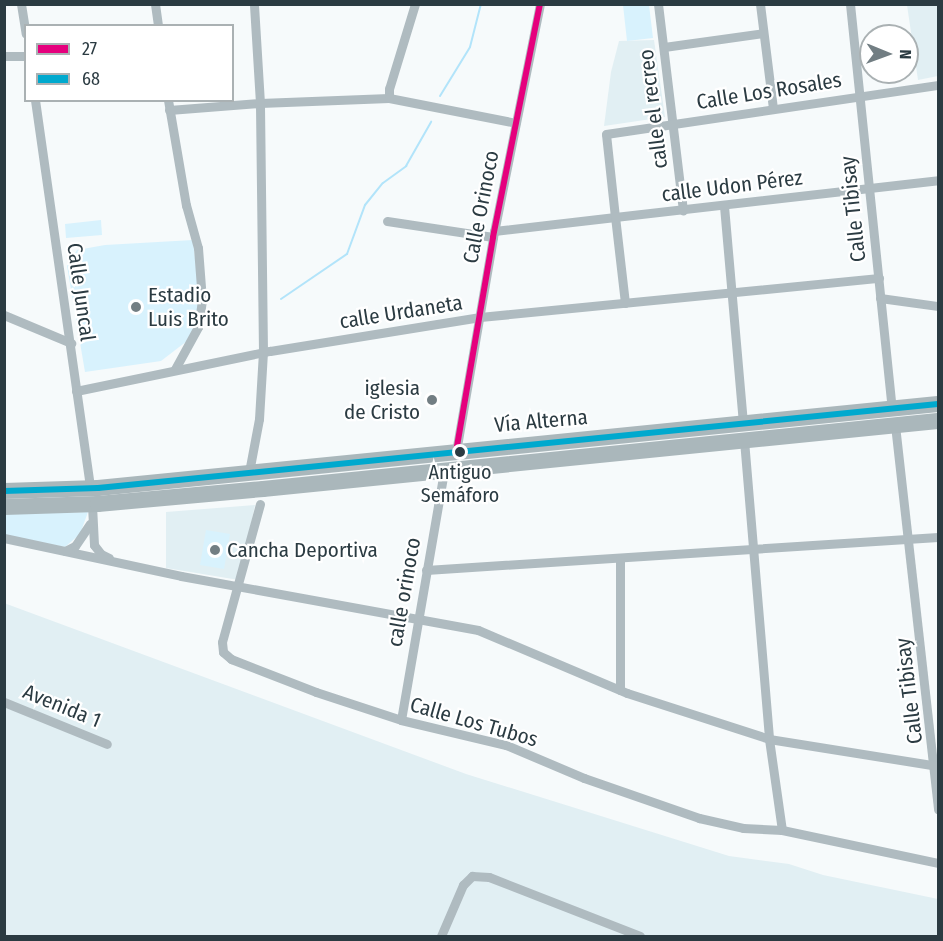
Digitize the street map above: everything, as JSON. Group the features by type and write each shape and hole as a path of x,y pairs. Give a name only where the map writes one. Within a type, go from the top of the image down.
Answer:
{"highway":[{"name":"Vía Alterna","path":"4,491 91,496 444,470 743,432 894,417 939,404"},
{"name":"Vía Alterna","path":"894,417 939,421"},
{"name":"Vía Alterna","path":"4,507 249,472 456,452 743,432"}],"street":[{"path":"21,4 24,24"},
{"path":"155,4 158,24"},
{"path":"249,472 259,419 263,352 260,102 254,4"},
{"path":"389,98 389,89 415,4"},
{"name":"Calle Orinoco","path":"456,452 494,234 540,4"},
{"name":"calle el recreo","path":"658,4 683,210"},
{"path":"760,4 773,108"},
{"name":"Calle Tibisay","path":"850,4 880,298 937,766 939,810"},
{"path":"663,46 763,33"},
{"path":"4,56 24,56"},
{"name":"Calle Los Rosales","path":"615,217 606,135 859,95 939,85"},
{"path":"175,369 198,327 202,307 198,248 186,205 169,105 389,98 516,123"},
{"name":"Calle Juncal","path":"35,102 91,496 91,522"},
{"name":"calle Udon Pérez","path":"387,221 494,234 615,217 939,180"},
{"path":"724,206 769,739 782,830"},
{"path":"615,217 625,303"},
{"name":"calle Urdaneta","path":"76,391 263,352 480,317 879,278"},
{"path":"880,298 939,306"},
{"path":"4,315 70,343"},
{"name":"calle orinoco","path":"401,720 444,470"},
{"name":"Calle Los Tubos","path":"261,504 222,642 223,652 231,659 316,692 401,720 506,745 584,777 699,818 743,828 782,830 939,863"},
{"path":"65,551 75,546 91,522"},
{"path":"91,522 94,545 100,554 119,563"},
{"path":"426,570 939,537"},
{"path":"4,538 294,598 478,630 620,690 769,739 937,766"},
{"path":"620,559 620,690"},
{"name":"Avenida 1","path":"4,702 107,744"},
{"path":"441,936 463,885 472,876 489,877 640,936"}],"shaded area":[{"path":"623,5 649,5 653,38 627,41"},
{"path":"907,5 938,5 938,76 919,80 919,24 910,24"},
{"path":"654,40 665,117 604,126 611,72 619,41"},
{"path":"101,220 102,235 66,238 65,224"},
{"name":"Estadio Luis Brito","path":"193,240 199,295 198,320 187,341 161,361 85,372 67,266 77,250 105,245"},
{"path":"255,505 239,580 166,568 166,512"},
{"path":"88,512 80,534 65,547 5,535 4,514"},
{"name":"Cancha Deportiva","path":"206,530 230,534 224,569 200,565"},
{"path":"4,603 466,774 729,856 789,864 823,875 938,899 938,936 5,936"}],"waterway":[{"path":"440,96 470,47 481,4"},
{"path":"281,299 347,254 365,205 383,183 406,166 431,122"}],"transit line":[{"name":"27","path":"456,452 493,237 540,4"},
{"name":"68","path":"4,491 98,488 938,404"}],"place":[{"name":"Estadio Luis Brito","path":"136,307"},
{"name":"iglesia de Cristo","path":"432,400"},
{"name":"Antiguo Semáforo","path":"460,452"},
{"name":"Cancha Deportiva","path":"215,550"}]}
